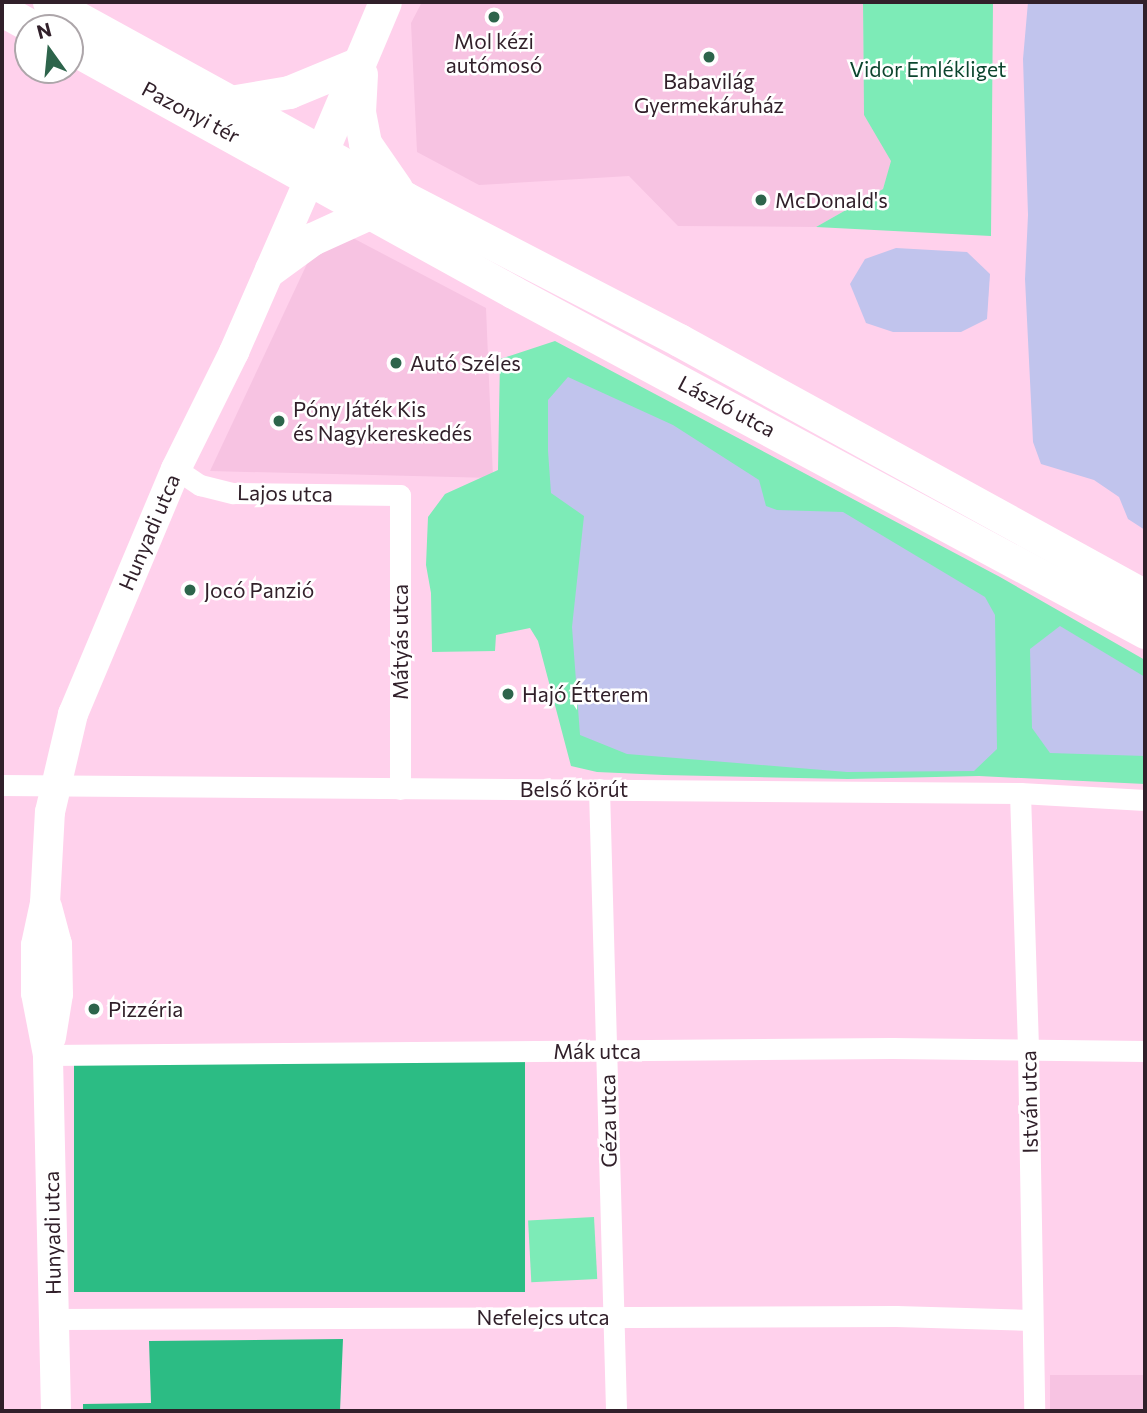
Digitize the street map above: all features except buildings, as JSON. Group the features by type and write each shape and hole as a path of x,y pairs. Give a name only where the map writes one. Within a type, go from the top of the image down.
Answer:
{"main road":[{"name":"Pazonyi tér","path":"48,2 230,102 316,165"},
{"name":"Hunyadi utca","path":"316,165 385,2"},
{"name":"Pazonyi tér","path":"84,54 316,165"},
{"path":"230,102 289,92 360,61 359,112 365,143 376,163 405,198"},
{"name":"László utca","path":"316,165 405,198 679,340 1026,549"},
{"name":"László utca","path":"316,165 369,212 1090,583 1145,632"},
{"path":"271,269 323,233 369,212"},
{"name":"László utca","path":"1090,583 1145,596"}],"street":[{"name":"Hunyadi utca","path":"56,1411 48,1055 36,993 36,946 46,904 46,850 55,785 73,714 176,469 271,269 316,165"},
{"name":"Lajos utca","path":"176,469 200,485 233,493 400,495"},
{"name":"Mátyás utca","path":"400,495 400,789"},
{"name":"Belső körút","path":"2,785 1020,793 1145,800"},
{"name":"Géza utca","path":"599,789 616,1411"},
{"name":"István utca","path":"1020,793 1028,1051 1034,1411"},
{"name":"Mák utca","path":"48,1055 892,1048 1145,1051"},
{"name":"Nefelejcs utca","path":"54,1319 896,1316 1032,1320"}],"shaded area":[{"path":"422,2 863,2 864,115 892,161 883,189 816,227 678,226 629,176 479,185 417,152 411,23"},
{"path":"349,236 486,308 493,478 210,471 313,251"},
{"path":"1050,1375 1145,1375 1145,1411 1050,1411"}],"green space":[{"name":"Vidor Emlékliget","path":"863,2 993,2 991,236 816,227 883,189 891,161 864,115"},
{"path":"555,341 1000,577 1145,660 1145,784 979,776 848,779 664,775 597,772 571,766 538,641 530,628 496,635 495,651 432,652 431,593 426,565 428,517 445,494 498,470 500,359"},
{"path":"74,1060 525,1060 525,1292 74,1292"},
{"path":"594,1217 597,1279 531,1282 528,1220"},
{"path":"343,1339 340,1411 83,1411 83,1404 151,1403 149,1341"}],"water":[{"path":"1028,2 1145,2 1145,530 1128,519 1119,497 1094,480 1041,464 1033,442 1025,279 1028,215 1023,59"},
{"path":"896,248 967,252 990,274 987,319 961,332 893,332 866,323 850,284 865,259"},
{"path":"568,377 673,425 759,480 766,506 777,510 843,512 985,597 995,615 997,749 974,771 847,772 627,754 580,735 572,627 584,516 551,493 548,451 548,400"},
{"path":"1060,626 1145,677 1145,756 1050,753 1032,728 1030,649"}],"place":[{"name":"Mol kézi autómosó","path":"494,17"},
{"name":"Babavilág Gyermekáruház","path":"709,57"},
{"name":"McDonald's","path":"761,200"},
{"name":"Autó Széles","path":"396,363"},
{"name":"Póny Játék Kis és Nagykereskedés","path":"279,421"},
{"name":"Jocó Panzió","path":"190,590"},
{"name":"Hajó Étterem","path":"508,694"},
{"name":"Pizzéria","path":"94,1009"}]}
